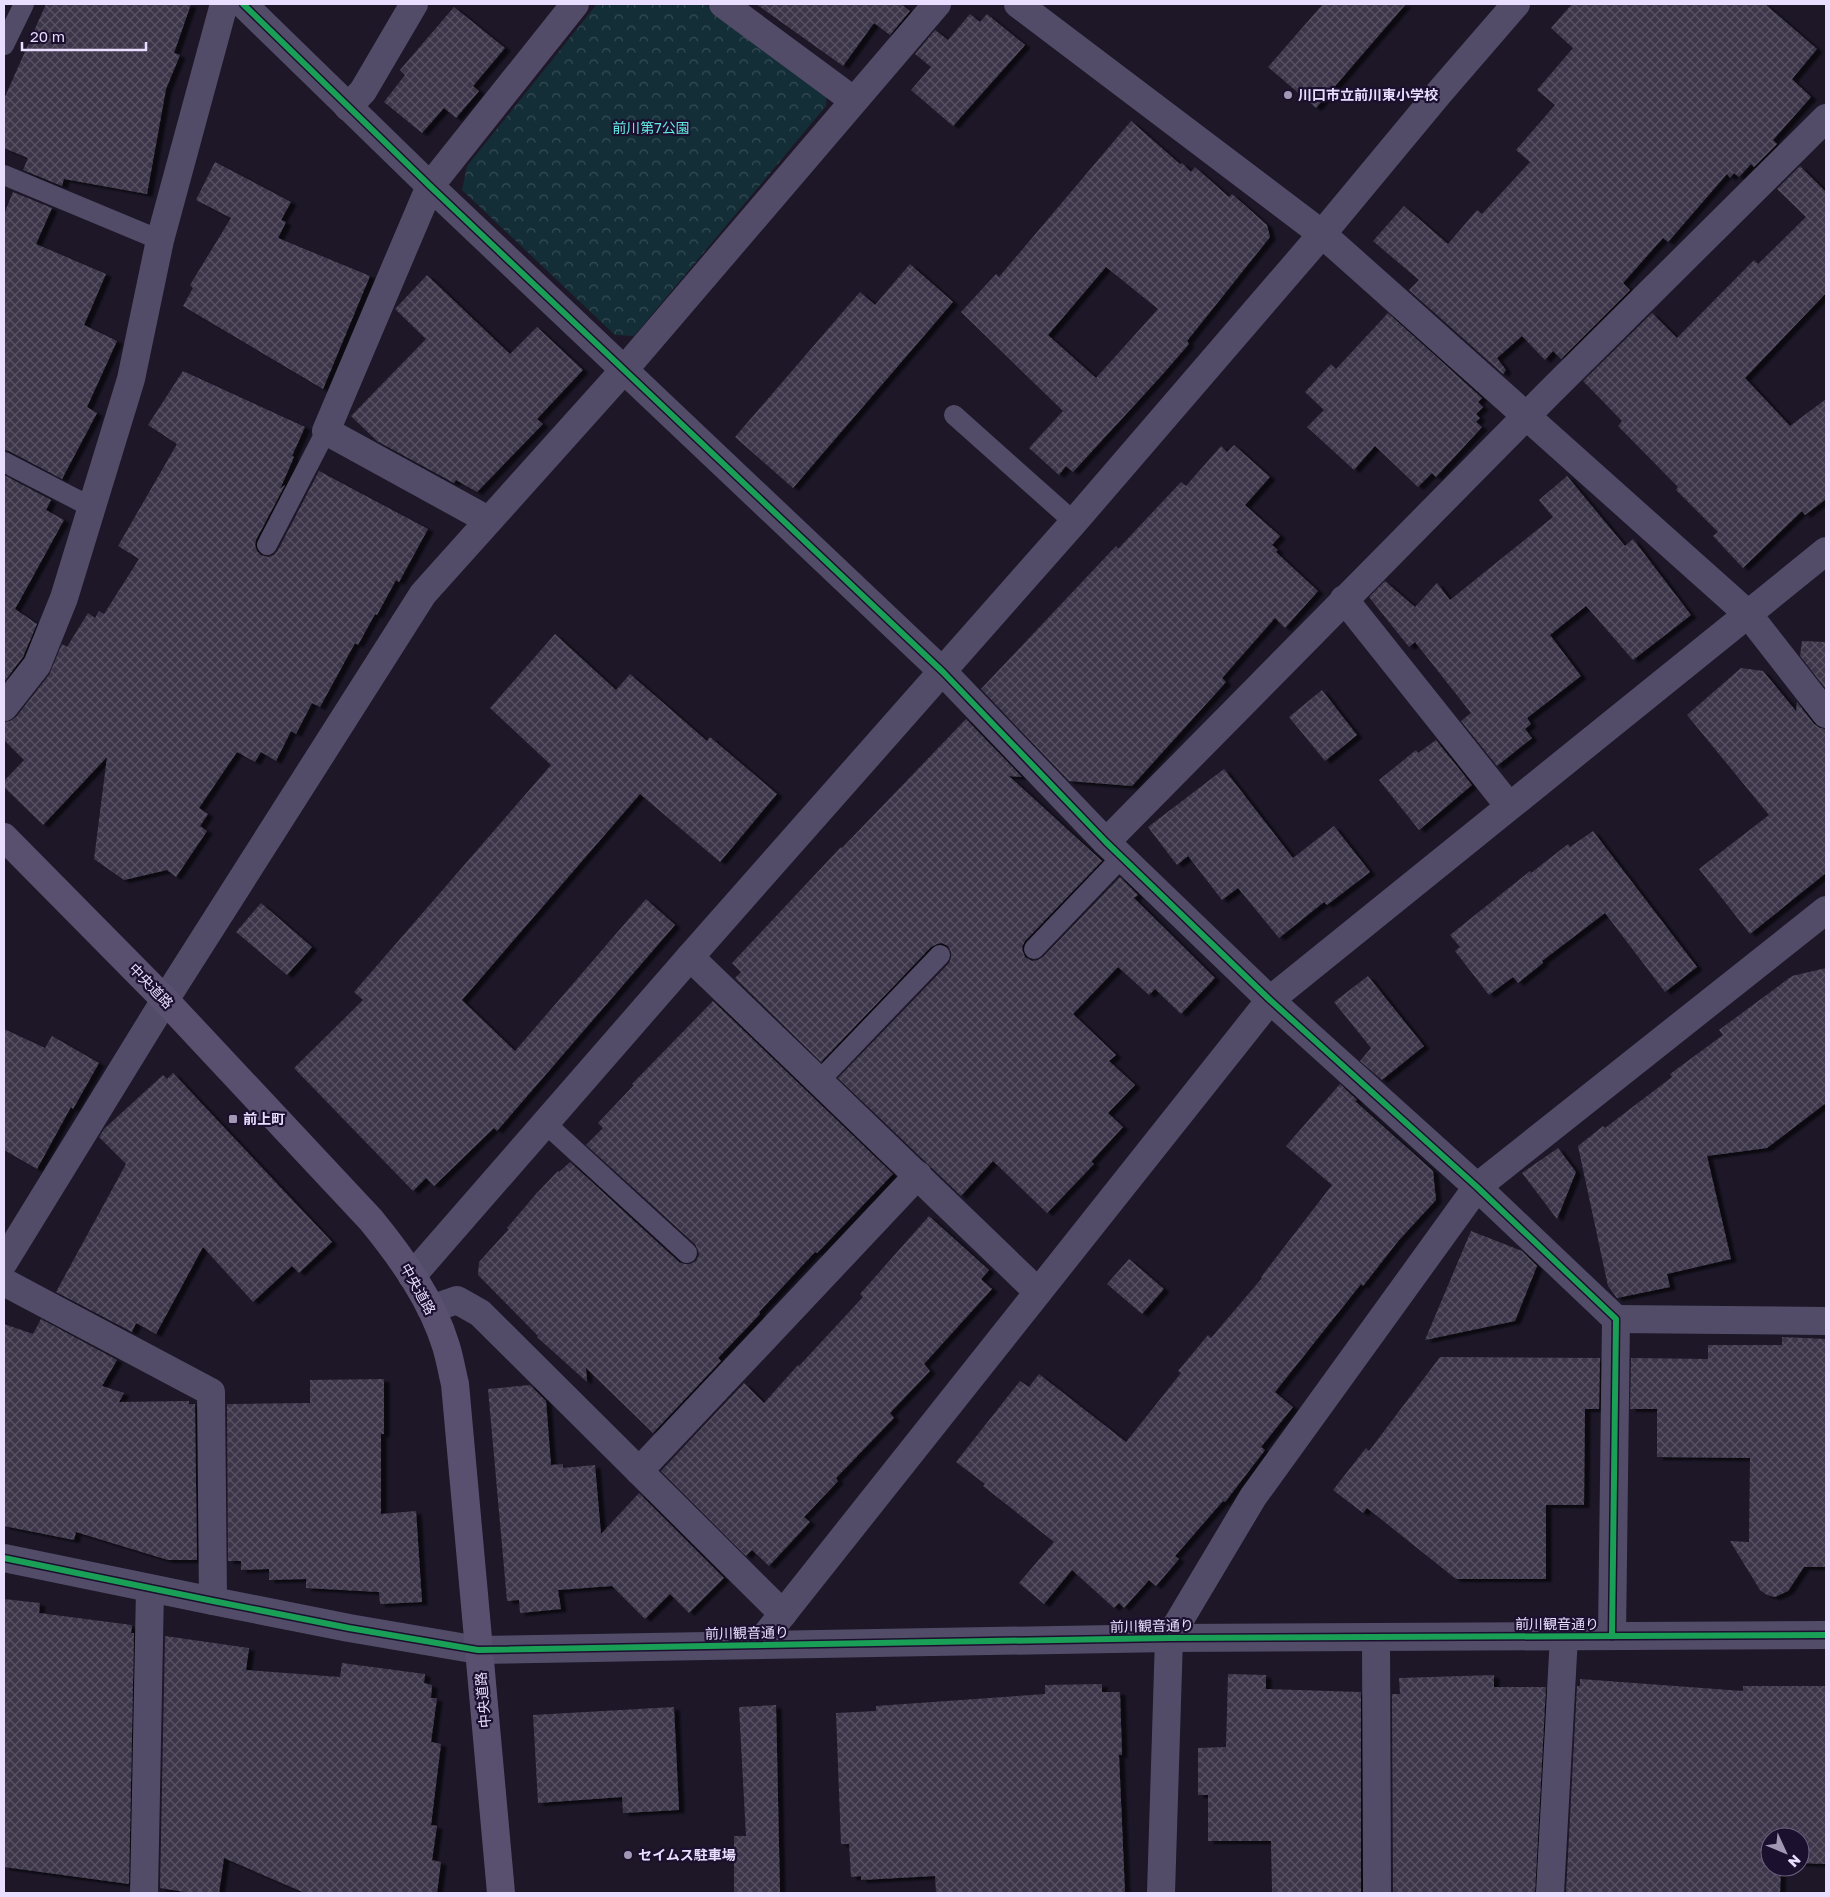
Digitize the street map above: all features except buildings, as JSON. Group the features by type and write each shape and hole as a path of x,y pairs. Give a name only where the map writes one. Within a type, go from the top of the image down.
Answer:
{"main road":[{"name":"中央道路","path":"4,837 165,1000 372,1220 394,1247 431,1309 446,1345 455,1384 501,1893"}],"street":[{"path":"4,707 37,665 64,598 131,379 160,240 224,4"},
{"path":"244,4 348,108 943,672 1114,850 1270,1000 1477,1186 1616,1318 1826,1321"},
{"path":"348,108 363,91 414,4"},
{"path":"488,520 326,432 430,186 575,4"},
{"path":"723,4 853,100"},
{"path":"4,1262 165,1000 423,594 624,370 937,4"},
{"path":"1018,4 1322,234 1748,614 1826,714"},
{"path":"412,1276 690,957 1074,522 1322,234 1516,4"},
{"path":"1114,850 1344,599 1826,118"},
{"path":"758,1645 1270,1000 1826,551"},
{"path":"1344,599 1509,806"},
{"path":"1161,1893 1169,1638 1253,1497 1477,1186 1826,910"},
{"path":"690,957 1038,1292"},
{"path":"638,1470 918,1175"},
{"path":"4,1282 211,1392 213,1601"},
{"path":"431,1309 457,1300 480,1312 783,1614"},
{"path":"1612,1636 1616,1318"},
{"name":"前川観音通り","path":"4,1558 349,1628 478,1650 1169,1638 1826,1635"},
{"path":"144,1893 150,1589"},
{"path":"1550,1893 1564,1636"},
{"path":"1376,1637 1377,1893"}],"lane":[{"path":"4,45 24,4"},
{"path":"4,175 160,240"},
{"path":"954,414 1074,522"},
{"path":"267,546 326,432"},
{"path":"4,462 91,507"},
{"path":"1034,949 1114,850"},
{"path":"819,1081 940,954"},
{"path":"545,1123 687,1253"}],"green space":[{"name":"前川第7公園","path":"597,4 705,4 827,91 826,106 634,336 615,335 462,190 467,166"}],"cycle path":[{"path":"243,4 430,186 943,672 1106,842 1270,1000 1477,1187 1616,1319 1612,1636"},
{"path":"4,1558 349,1628 478,1650 1169,1638 1826,1635"}],"place":[{"name":"川口市立前川東小学校","path":"1288,95"},
{"name":"前上町","path":"233,1119"},
{"name":"セイムス駐車場","path":"628,1855"}]}
